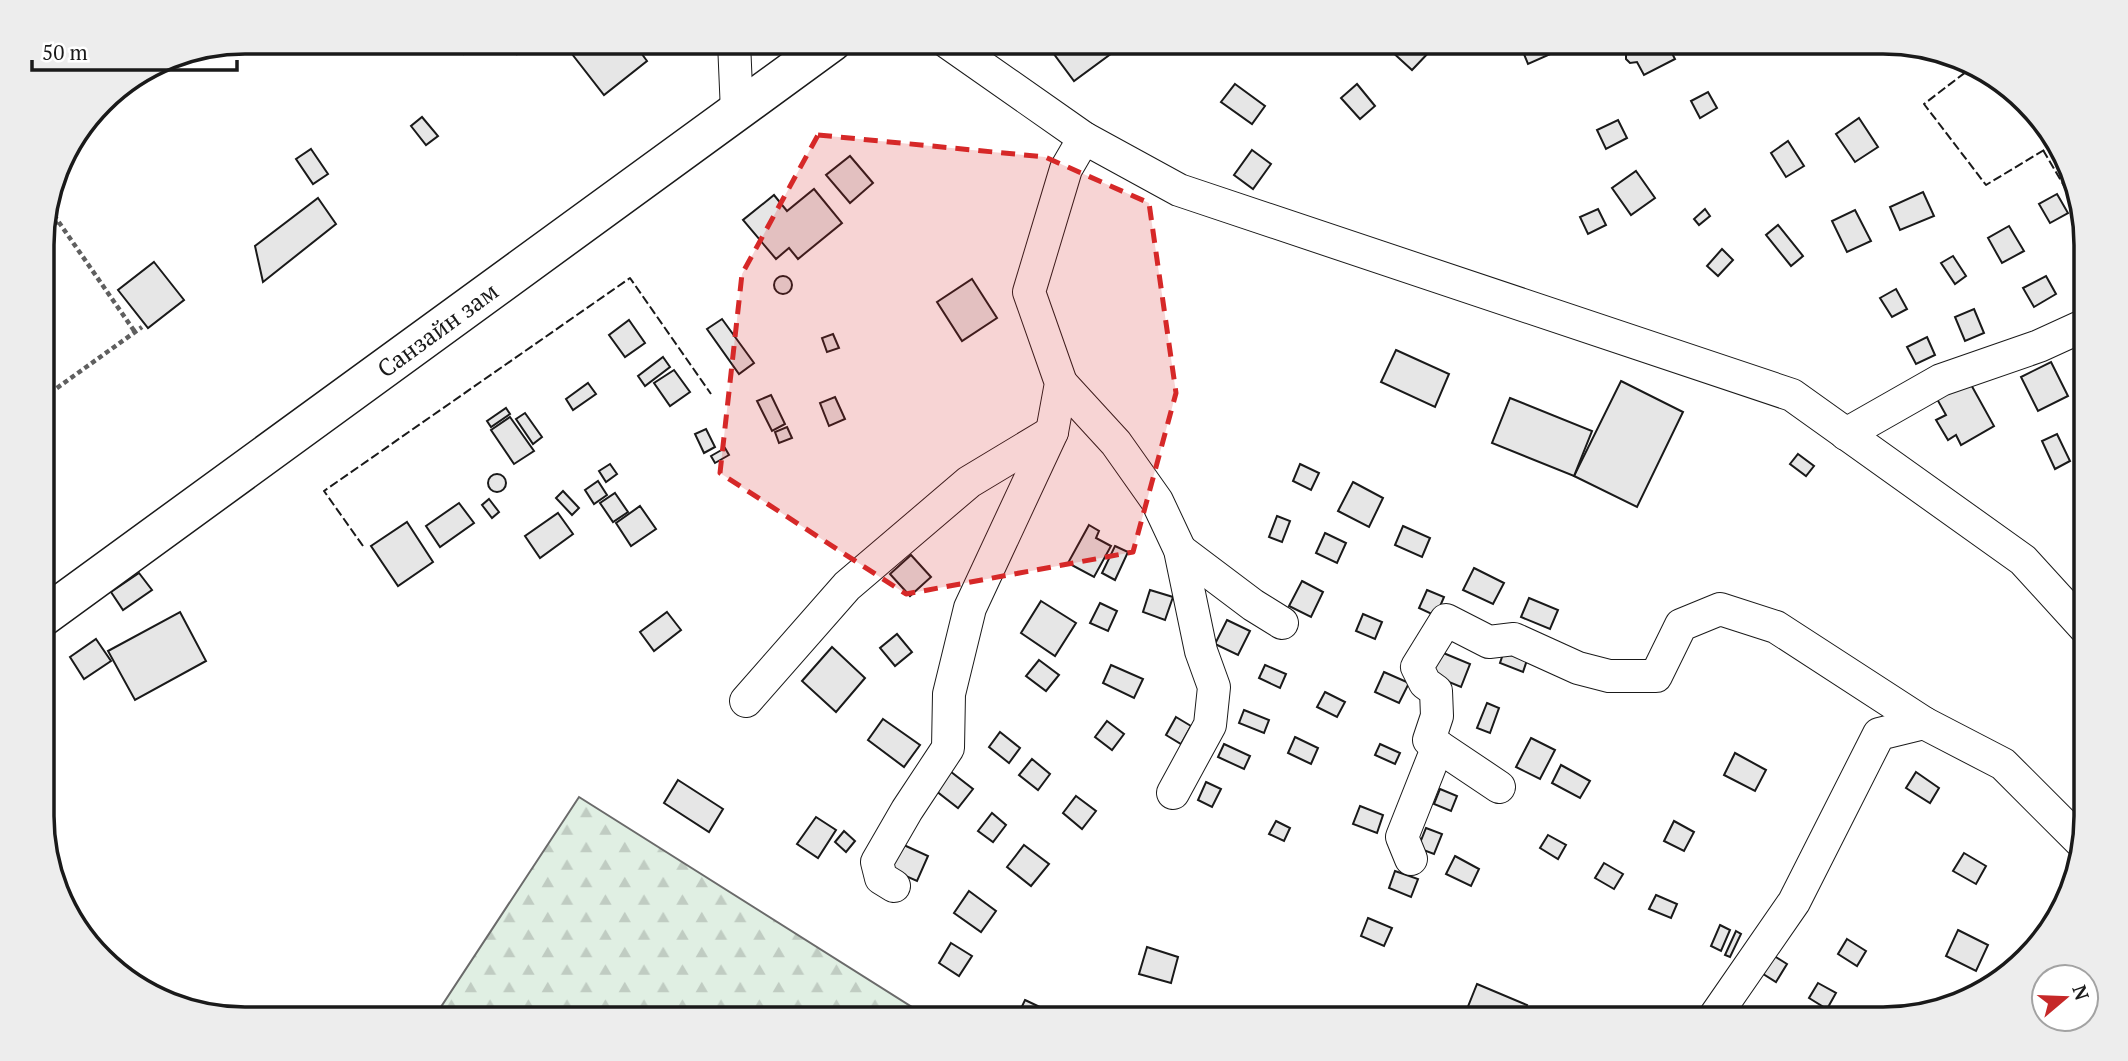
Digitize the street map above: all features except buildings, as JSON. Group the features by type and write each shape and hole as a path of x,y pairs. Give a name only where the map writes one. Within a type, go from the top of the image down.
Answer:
{"main road":[{"name":"Санзайн зам","path":"54,609 815,55"}],"street":[{"path":"735,55 737,112"},
{"path":"965,55 1084,138 1179,190 1792,395 2023,560 2074,616"},
{"path":"1084,138 1066,169 1029,292 1061,383 1116,443 1157,501 1180,550 1201,651 1214,687 1210,725 1172,793"},
{"path":"1846,434 1941,380 2039,346 2074,330"},
{"path":"894,886 881,878 877,862 948,748 949,694 970,608 1052,432 1061,383"},
{"path":"746,701 847,586 969,482 1052,432"},
{"path":"1180,550 1252,606 1282,623"},
{"path":"1499,787 1429,740 1437,716 1436,691 1425,683 1417,667 1446,620 1489,642 1514,639 1578,668 1609,676 1656,676 1681,625 1720,610 1776,626 1924,723 2003,764 2072,833"},
{"path":"1732,1006 1794,902 1879,734 1924,723"},
{"path":"1411,859 1402,837 1438,746"}],"path":[{"path":"56,219 135,332"},
{"path":"55,390 142,327"}],"highlighted area":[{"path":"818,135 1045,157 1149,203 1176,393 1133,552 906,594 720,473 742,274"}],"green space":[{"path":"579,797 911,1007 441,1007"}],"fence":[{"path":"1965,73 1924,104 1986,185 2047,148"},
{"path":"2043,150 2064,185"},
{"path":"363,546 324,491 630,278 711,394"}]}
